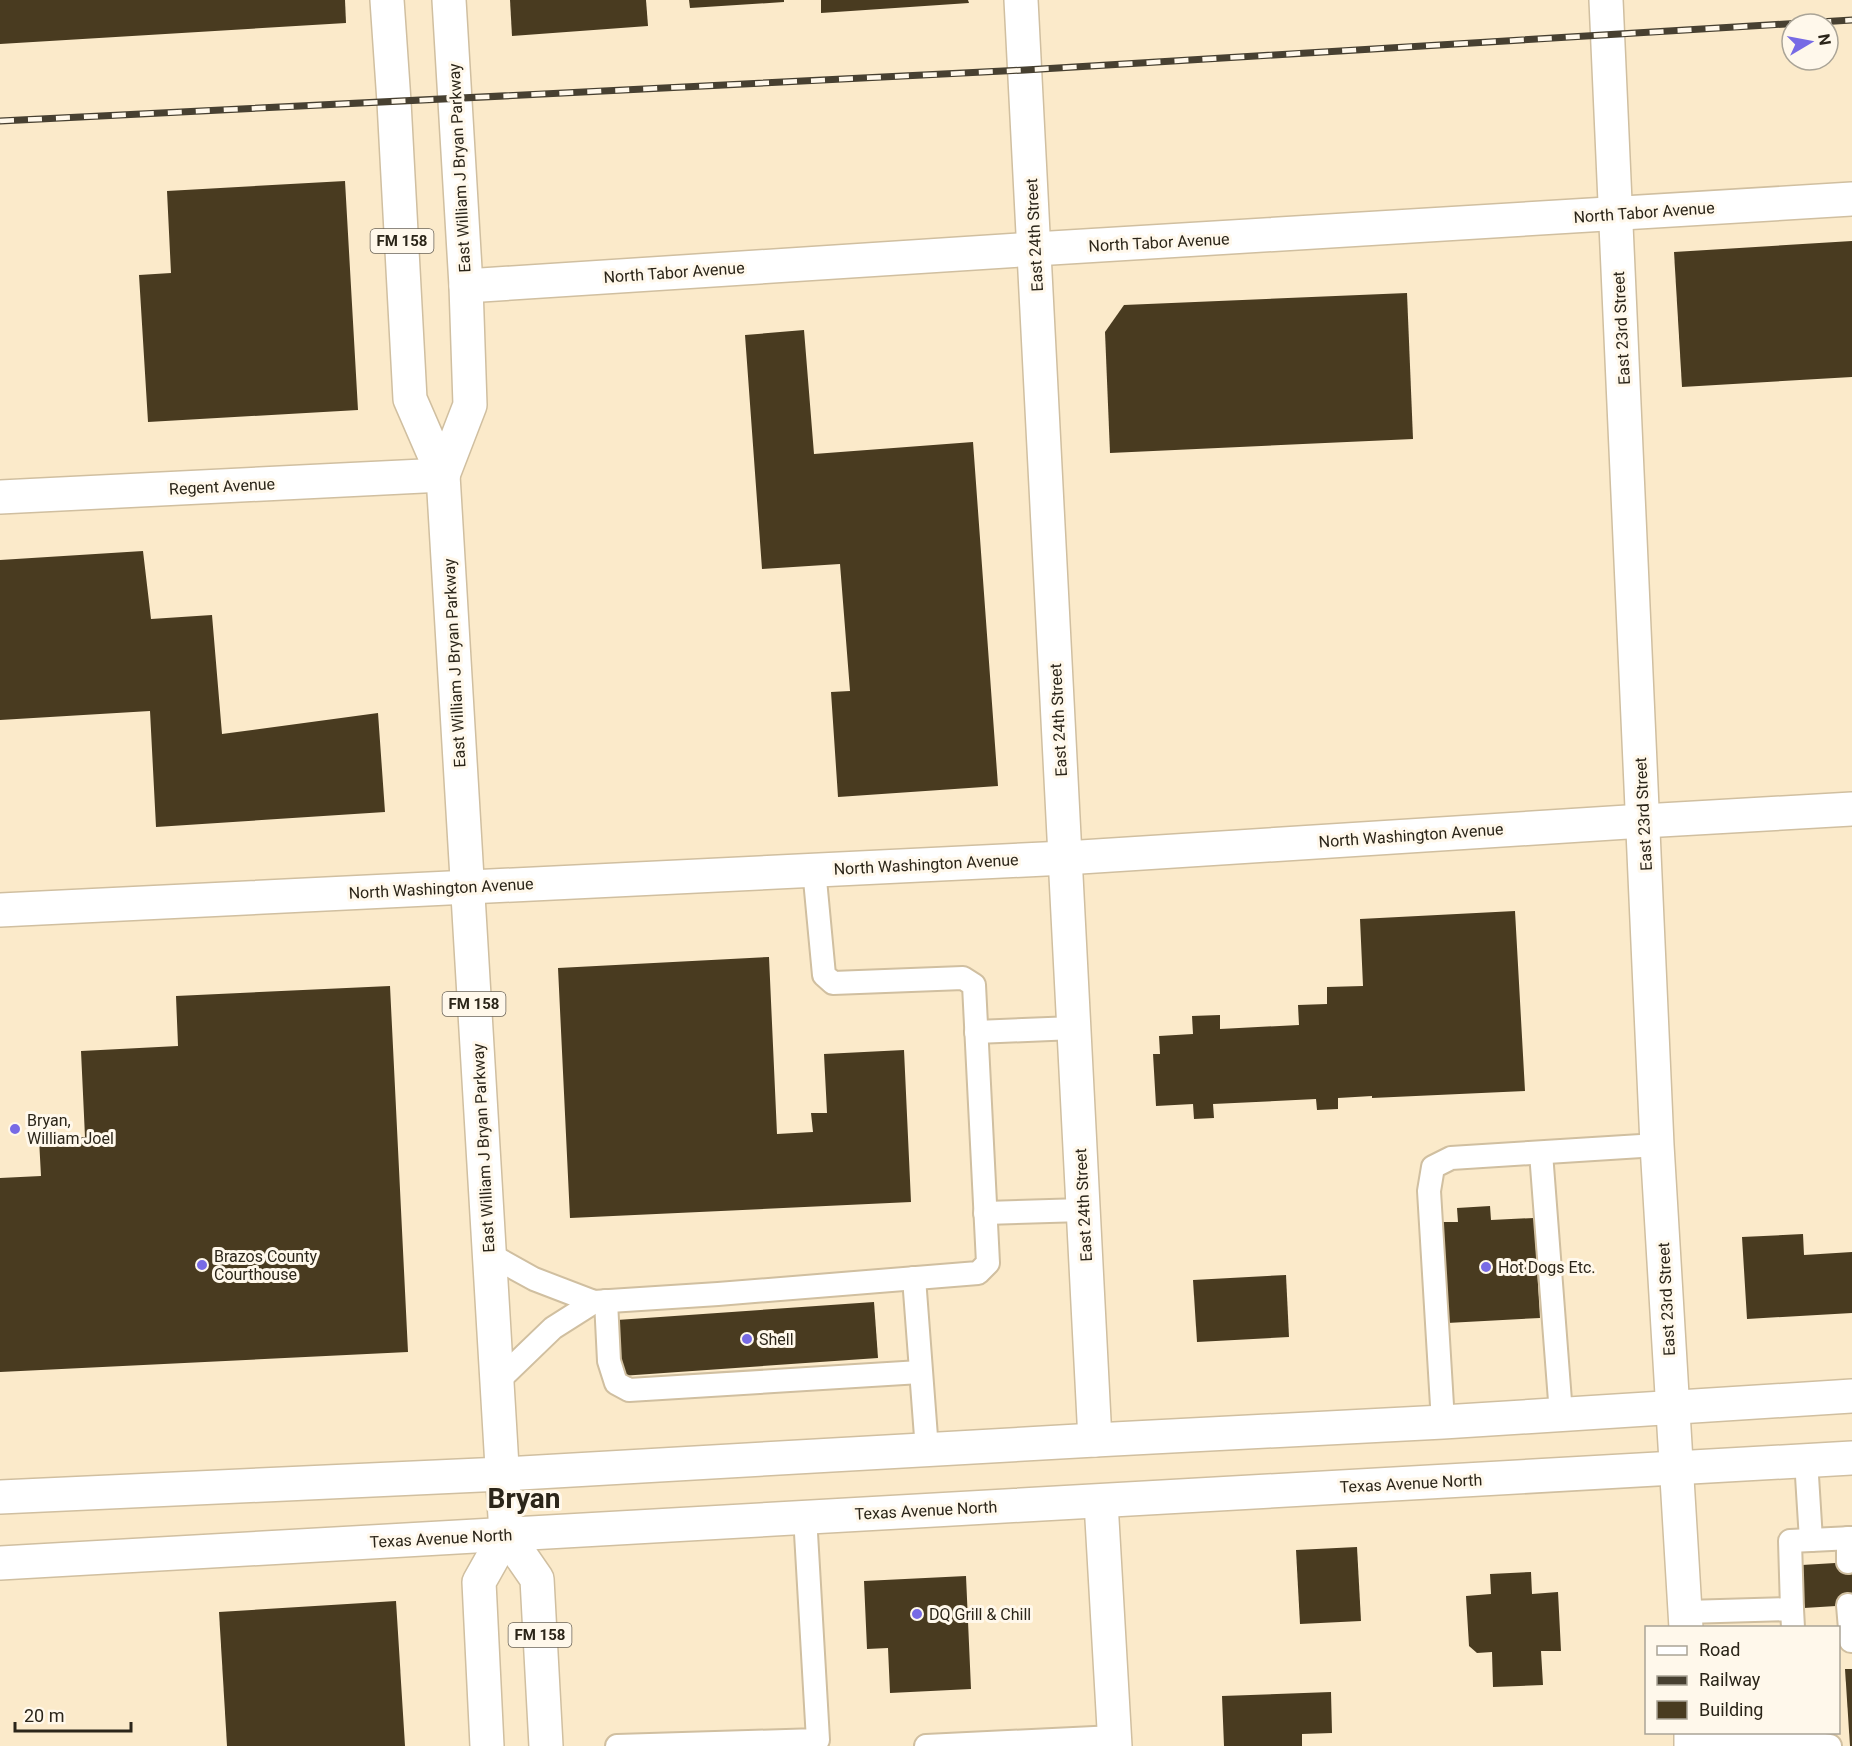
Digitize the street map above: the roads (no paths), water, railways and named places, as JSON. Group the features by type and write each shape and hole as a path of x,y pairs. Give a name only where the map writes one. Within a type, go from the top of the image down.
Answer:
{"street":[{"name":"East William J Bryan Parkway","path":"387,0 410,399 443,475 506,1534"},
{"name":"East William J Bryan Parkway","path":"443,475 470,405 466,286 449,0"},
{"name":"East 24th Street","path":"1021,0 1095,1440"},
{"name":"East 23rd Street","path":"1606,0 1657,1145 1686,1620"},
{"name":"North Tabor Avenue","path":"466,286 1852,200"},
{"name":"Regent Avenue","path":"0,496 443,475"},
{"name":"North Washington Avenue","path":"0,910 1065,858 1852,809"},
{"path":"0,1497 502,1474 1443,1422 1852,1396"},
{"name":"Texas Avenue North","path":"0,1563 1852,1458"},
{"path":"1101,1502 1115,1741"},
{"path":"487,1746 479,1582 506,1534"},
{"name":"FM 158","path":"506,1534 537,1579 546,1746"}],"lane":[{"path":"489,1254 534,1279 600,1302 657,1307 829,1295 914,1278 978,1273 988,1263 974,985 963,978 833,983 824,975 814,869"},
{"path":"976,1032 1074,1028"},
{"path":"1443,1422 1429,1191 1433,1167 1451,1158 1657,1145"},
{"path":"1541,1153 1561,1414"},
{"path":"985,1213 1083,1210"},
{"path":"914,1278 927,1450"},
{"path":"600,1302 609,1361 616,1383 629,1390 664,1380 782,1372 834,1369 920,1372"},
{"path":"497,1382 553,1328 600,1302"},
{"path":"1806,1461 1811,1540"},
{"path":"617,1746 822,1743 805,1516"},
{"path":"1686,1620 1793,1618 1790,1541 1850,1538 1848,1562"},
{"path":"1848,1605 1852,1641"},
{"path":"1691,1740 1797,1736 1830,1746"},
{"path":"926,1746 1115,1741"}],"railway":[{"path":"0,121 1025,70 1852,20"}],"place":[{"name":"Bryan, William Joel","path":"15,1129"},
{"name":"Brazos County Courthouse","path":"202,1265"},
{"name":"Hot Dogs Etc.","path":"1486,1267"},
{"name":"Shell","path":"747,1339"},
{"name":"DQ Grill & Chill","path":"917,1614"}],"district":[{"name":"Bryan","path":"524,1498"}]}
